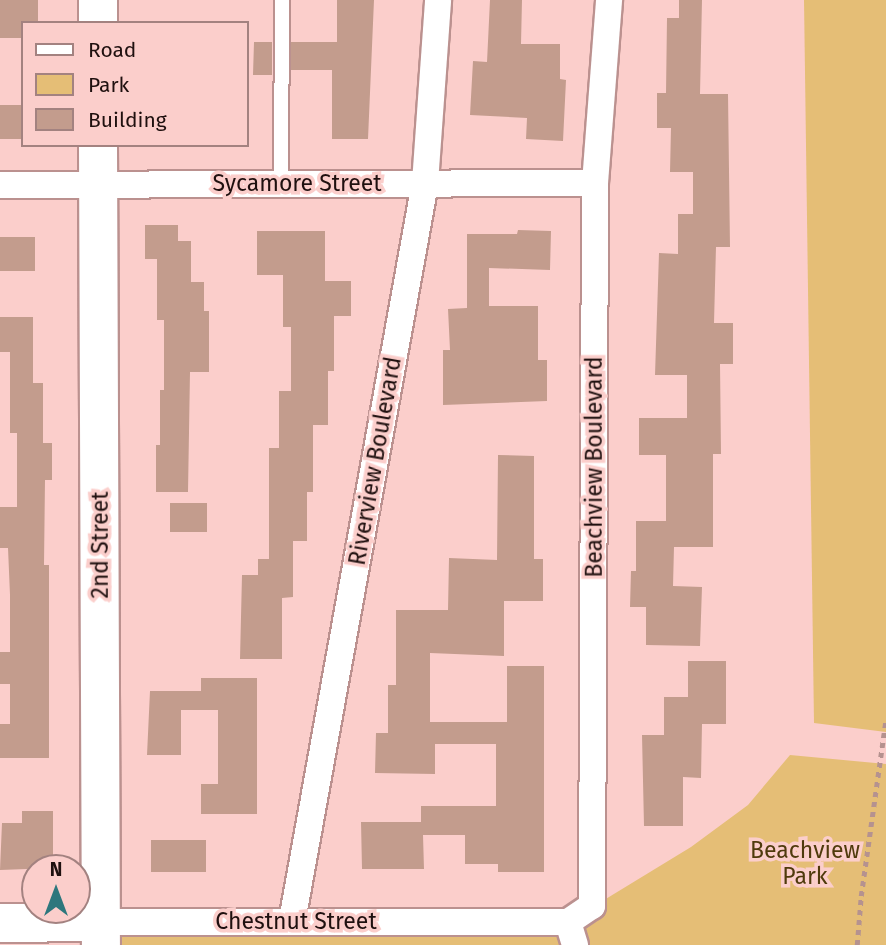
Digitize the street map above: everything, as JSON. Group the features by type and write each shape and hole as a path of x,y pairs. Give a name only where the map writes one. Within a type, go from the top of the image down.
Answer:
{"street":[{"path":"98,0 98,21"},
{"name":"Riverview Boulevard","path":"292,920 425,183 438,0"},
{"name":"Beachview Boulevard","path":"572,933 592,906 594,183 609,0"},
{"name":"2nd Street","path":"98,147 101,933"},
{"name":"Sycamore Street","path":"0,185 594,183"},
{"name":"Chestnut Street","path":"0,923 101,933 292,920 572,933"}],"lane":[{"path":"281,183 282,0"}],"path":[{"path":"857,945 861,896 886,719"}],"green space":[{"path":"804,0 886,0 886,732 814,723"},
{"name":"Beachview Park","path":"790,755 886,764 886,945 101,945 101,922 568,922 691,847 748,805"}],"building":[{"path":"0,0 38,0 38,21 21,21 21,38 0,38"},
{"path":"337,0 374,0 368,139 332,139 332,70 291,70 291,42 337,42"},
{"path":"490,0 522,0 521,44 560,44 560,79 566,80 563,141 526,139 527,118 470,115 473,61 487,62"},
{"path":"679,0 702,0 700,94 728,94 730,247 716,247 714,323 733,323 733,364 720,364 721,454 713,454 713,547 674,547 673,586 702,587 700,646 646,645 646,607 630,607 631,571 636,571 636,521 666,521 666,455 639,455 639,418 687,418 687,375 655,375 659,253 678,254 678,214 693,214 693,172 670,172 671,128 657,128 657,93 666,93 667,18 679,18"},
{"path":"254,42 272,42 272,75 253,75"},
{"path":"0,105 21,105 21,139 0,139"},
{"path":"145,225 178,225 178,241 191,241 191,282 204,282 204,311 209,311 209,372 190,372 188,492 156,492 156,445 160,445 160,390 164,390 164,320 157,320 157,259 145,259"},
{"path":"518,230 551,231 550,270 489,268 489,306 538,306 538,360 547,360 547,401 443,405 443,350 450,350 448,309 467,308 467,234 517,234"},
{"path":"257,231 325,231 325,281 351,281 351,316 334,316 334,371 328,371 328,425 313,425 313,492 307,492 307,541 293,541 293,597 282,598 282,659 240,659 242,575 258,575 258,559 269,559 269,448 279,448 279,391 291,391 291,327 283,327 283,275 257,275"},
{"path":"0,237 35,237 35,271 0,271"},
{"path":"0,317 33,317 33,383 43,383 43,443 52,443 52,480 45,480 44,565 49,565 49,758 0,758 0,724 10,724 10,684 0,684 0,652 10,652 10,595 8,548 0,548 0,507 17,507 17,433 10,433 10,352 0,352"},
{"path":"498,455 534,456 534,559 543,559 543,601 504,601 504,656 430,653 430,722 507,722 507,666 544,666 544,872 498,872 498,864 465,864 465,835 423,835 424,869 362,869 361,822 421,822 421,806 496,806 496,744 435,744 435,774 375,773 376,733 388,733 388,685 396,685 396,610 448,610 449,558 497,560"},
{"path":"170,503 207,503 207,532 170,532"},
{"path":"688,661 726,661 726,724 702,724 701,778 683,777 683,826 644,826 642,735 664,735 664,697 688,697"},
{"path":"201,678 257,678 257,814 201,814 201,784 218,784 218,710 181,710 181,755 147,755 150,691 201,691"},
{"path":"22,811 53,811 53,854 21,854 21,869 0,870 2,823 22,823"},
{"path":"151,840 206,840 206,872 151,872"}]}
